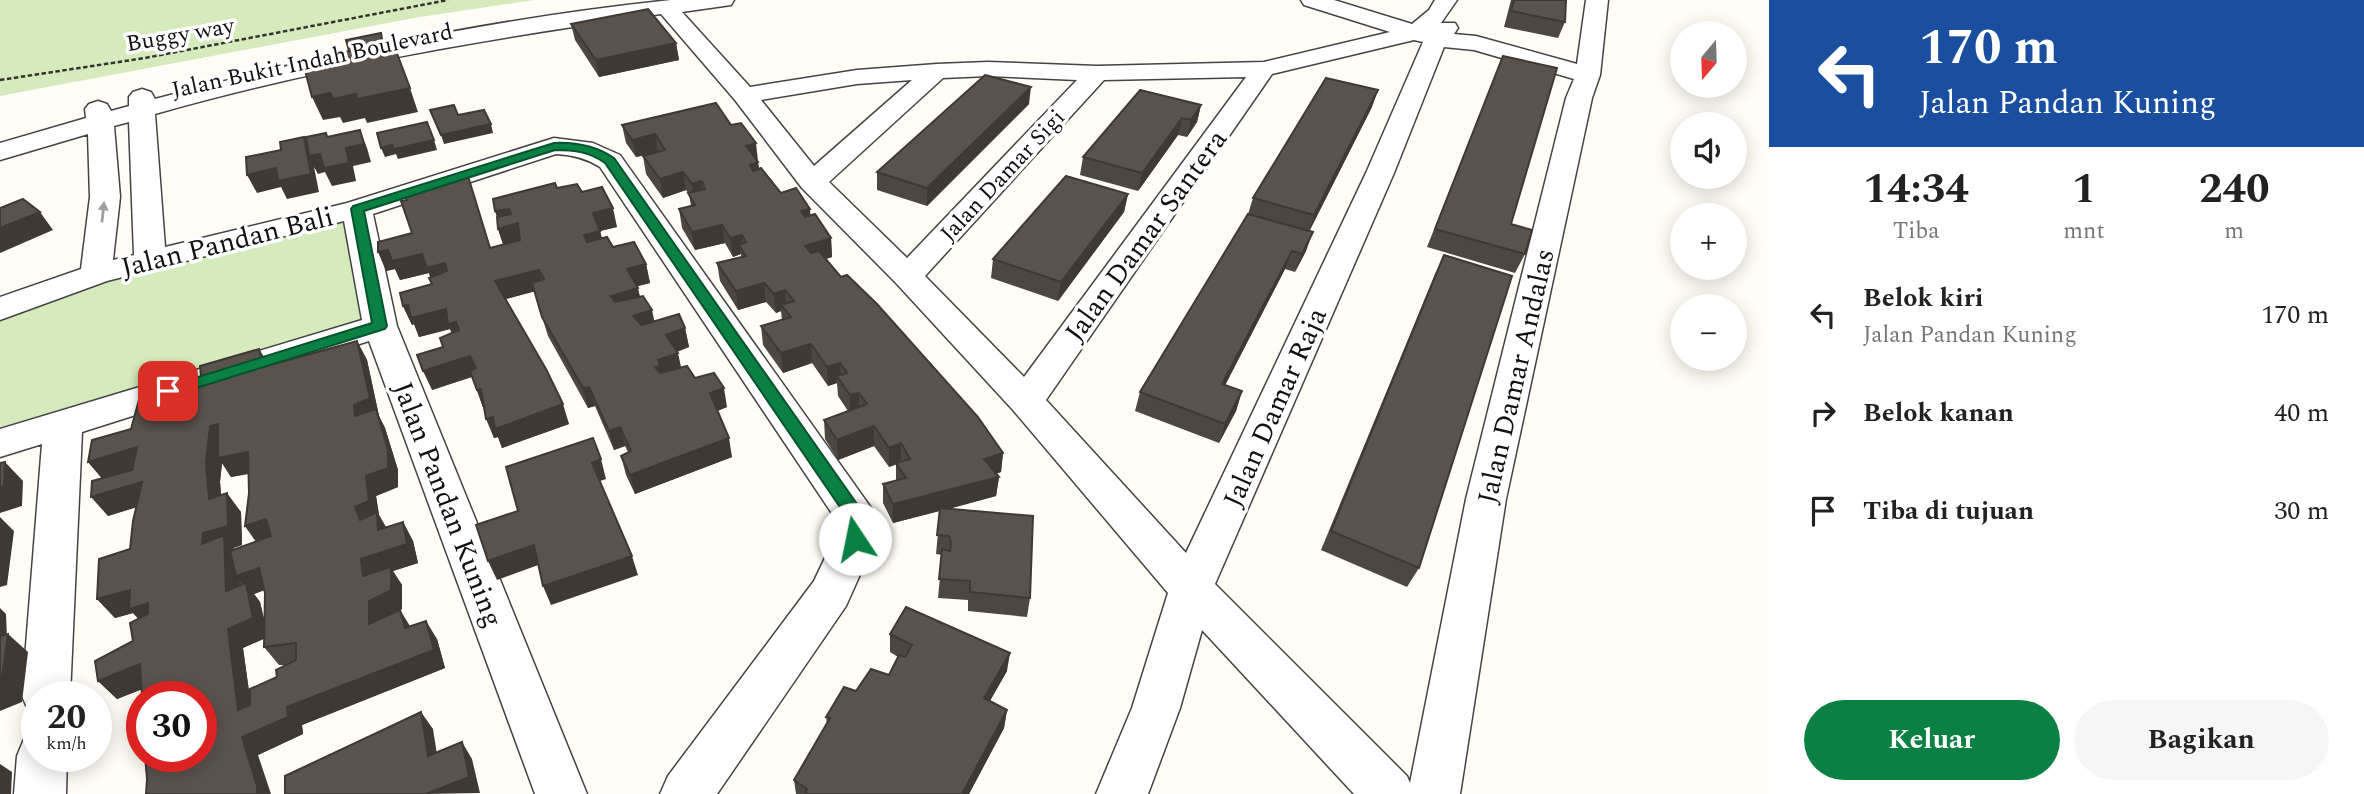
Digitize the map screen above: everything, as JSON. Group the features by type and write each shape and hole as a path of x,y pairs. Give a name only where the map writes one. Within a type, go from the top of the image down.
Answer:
{"street":[{"name":"Jalan Bukit Indah Boulevard","path":"142,105 369,46 627,0"},
{"path":"0,135 367,56 498,31 723,0"},
{"path":"1312,0 1442,27"},
{"path":"1364,0 1588,75"},
{"name":"Jalan Damar Andalas","path":"1434,794 1486,499 1579,98 1588,75 1597,0"},
{"path":"666,7 744,95 812,182 908,276 1026,401 1191,589 1389,794"},
{"path":"744,95 857,78 937,71 988,69 1097,73 1265,69 1442,27"},
{"name":"Jalan Damar Raja","path":"1122,794 1156,708 1191,589 1380,173 1442,27"},
{"name":"Jalan Damar Santera","path":"1026,401 1265,69"},
{"path":"812,182 937,71"},
{"name":"Jalan Damar Sigi","path":"908,276 1097,73"},
{"path":"142,105 150,259"},
{"path":"0,152 98,116"},
{"path":"96,274 105,197 104,149 98,116"},
{"name":"Jalan Pandan Bali","path":"0,309 96,274 357,209 554,146 571,146 598,153 610,161 853,512 855,539 830,593 686,794"},
{"name":"Jalan Pandan Kuning","path":"357,209 380,326 561,794"},
{"path":"0,443 380,326"},
{"path":"47,681 63,424"},
{"path":"40,794 41,772"}],"path":[{"name":"Buggy way","path":"0,80 145,58 448,0"}],"green space":[{"path":"0,0 534,0 414,18 0,96"},
{"path":"354,210 381,329 0,441 0,311"}],"building":[{"path":"1514,0 1566,0 1565,22 1511,11"},
{"path":"648,9 676,43 596,60 571,24"},
{"path":"381,33 383,45 393,43 410,88 357,99 356,94 333,99 330,93 312,97 303,63 349,51 346,40"},
{"path":"1503,56 1557,68 1511,224 1532,230 1525,254 1435,229"},
{"path":"985,75 1031,87 927,188 877,172"},
{"path":"1326,78 1378,90 1314,215 1253,198"},
{"path":"1140,90 1201,105 1191,120 1182,118 1142,173 1083,157"},
{"path":"716,103 731,125 741,123 756,143 746,146 758,162 750,165 753,171 761,168 781,193 796,188 810,209 801,211 805,217 815,214 831,238 805,246 811,253 819,251 841,277 847,275 877,304 978,417 1003,453 984,459 999,477 893,504 883,484 906,478 896,463 910,459 901,443 889,448 874,426 837,440 824,420 867,404 859,393 850,395 837,376 847,373 840,363 827,367 811,344 781,353 761,326 791,317 781,305 794,301 785,290 774,294 764,283 736,291 717,263 746,256 739,245 746,242 742,235 730,238 722,225 692,232 679,209 695,205 688,193 705,189 703,183 701,181 692,184 683,172 660,179 643,156 665,150 655,134 632,140 622,125"},
{"path":"454,105 458,115 484,110 491,124 441,135 430,110"},
{"path":"427,122 434,140 394,149 392,145 381,148 377,133"},
{"path":"360,130 364,144 346,148 349,163 324,168 320,154 309,156 306,137 326,133 327,137"},
{"path":"304,137 311,174 278,181 276,168 247,175 246,157 281,150 280,142"},
{"path":"468,176 490,248 520,240 518,223 498,229 497,217 511,214 509,209 495,211 493,199 555,183 557,188 577,184 582,192 602,187 613,208 593,213 600,231 584,235 587,242 607,237 613,247 634,242 646,264 627,269 638,288 611,296 615,302 643,296 652,310 633,316 642,325 679,314 685,328 666,335 678,353 658,360 661,366 655,367 660,373 687,366 695,378 714,373 724,388 710,393 729,438 630,475 621,456 631,451 620,427 609,431 589,387 583,388 542,317 532,283 544,279 539,270 495,281 563,404 495,429 493,417 486,419 481,389 477,390 470,371 476,368 470,356 423,371 417,355 443,347 440,338 459,330 456,322 448,324 446,309 411,318 408,305 403,306 400,293 432,284 429,278 447,271 445,263 427,268 422,254 392,261 388,250 378,252 378,242 412,233 401,201 407,200 403,192"},
{"path":"1066,176 1128,194 1061,282 993,259"},
{"path":"23,199 40,212 0,228 0,208"},
{"path":"1248,214 1313,232 1302,254 1292,251 1222,384 1242,391 1225,424 1140,392"},
{"path":"1444,255 1512,276 1419,568 1331,531"},
{"path":"357,341 370,398 354,405 355,416 376,409 388,450 388,468 366,476 369,501 355,507 360,520 377,512 378,530 403,522 407,544 361,559 363,576 391,567 391,590 369,601 369,624 400,610 405,628 426,621 434,650 287,707 288,717 242,737 257,794 146,794 146,772 217,772 217,681 141,681 140,664 98,681 95,661 133,641 130,623 148,614 148,603 129,609 130,590 97,599 99,559 130,549 142,482 91,497 92,481 132,470 137,447 88,462 92,440 131,429 140,396 201,377 200,366 259,349 263,367","holes":["218,424 218,458 248,452 249,493 245,526 266,519 271,536 230,551 236,576 259,568 265,593 264,647 296,643 296,660 276,670 277,677 250,689 250,705 238,710 228,629 253,618 246,583 226,591 224,535 202,544 203,533 228,526 227,493 209,499 206,462 210,426"]},
{"path":"593,438 601,459 592,463 632,556 543,586 534,545 488,561 476,525 518,511 506,467"},
{"path":"5,462 4,486 0,488 0,463"},
{"path":"940,508 1033,516 1030,598 970,592 970,581 939,579 942,549 950,551 951,543 949,536 937,535"},
{"path":"906,607 1010,653 984,698 1007,710 962,794 805,794 807,789 794,780 830,718 826,717 844,687 856,691 871,669 889,675 899,655 905,657 912,645 890,634"},
{"path":"8,634 1,685 0,685 0,636"},
{"path":"421,712 428,756 462,742 469,777 426,794 285,794 285,776"}],"route":[{"path":"168,391 380,326 357,209 554,146 571,146 598,153 610,161 853,512 855,539"}]}
